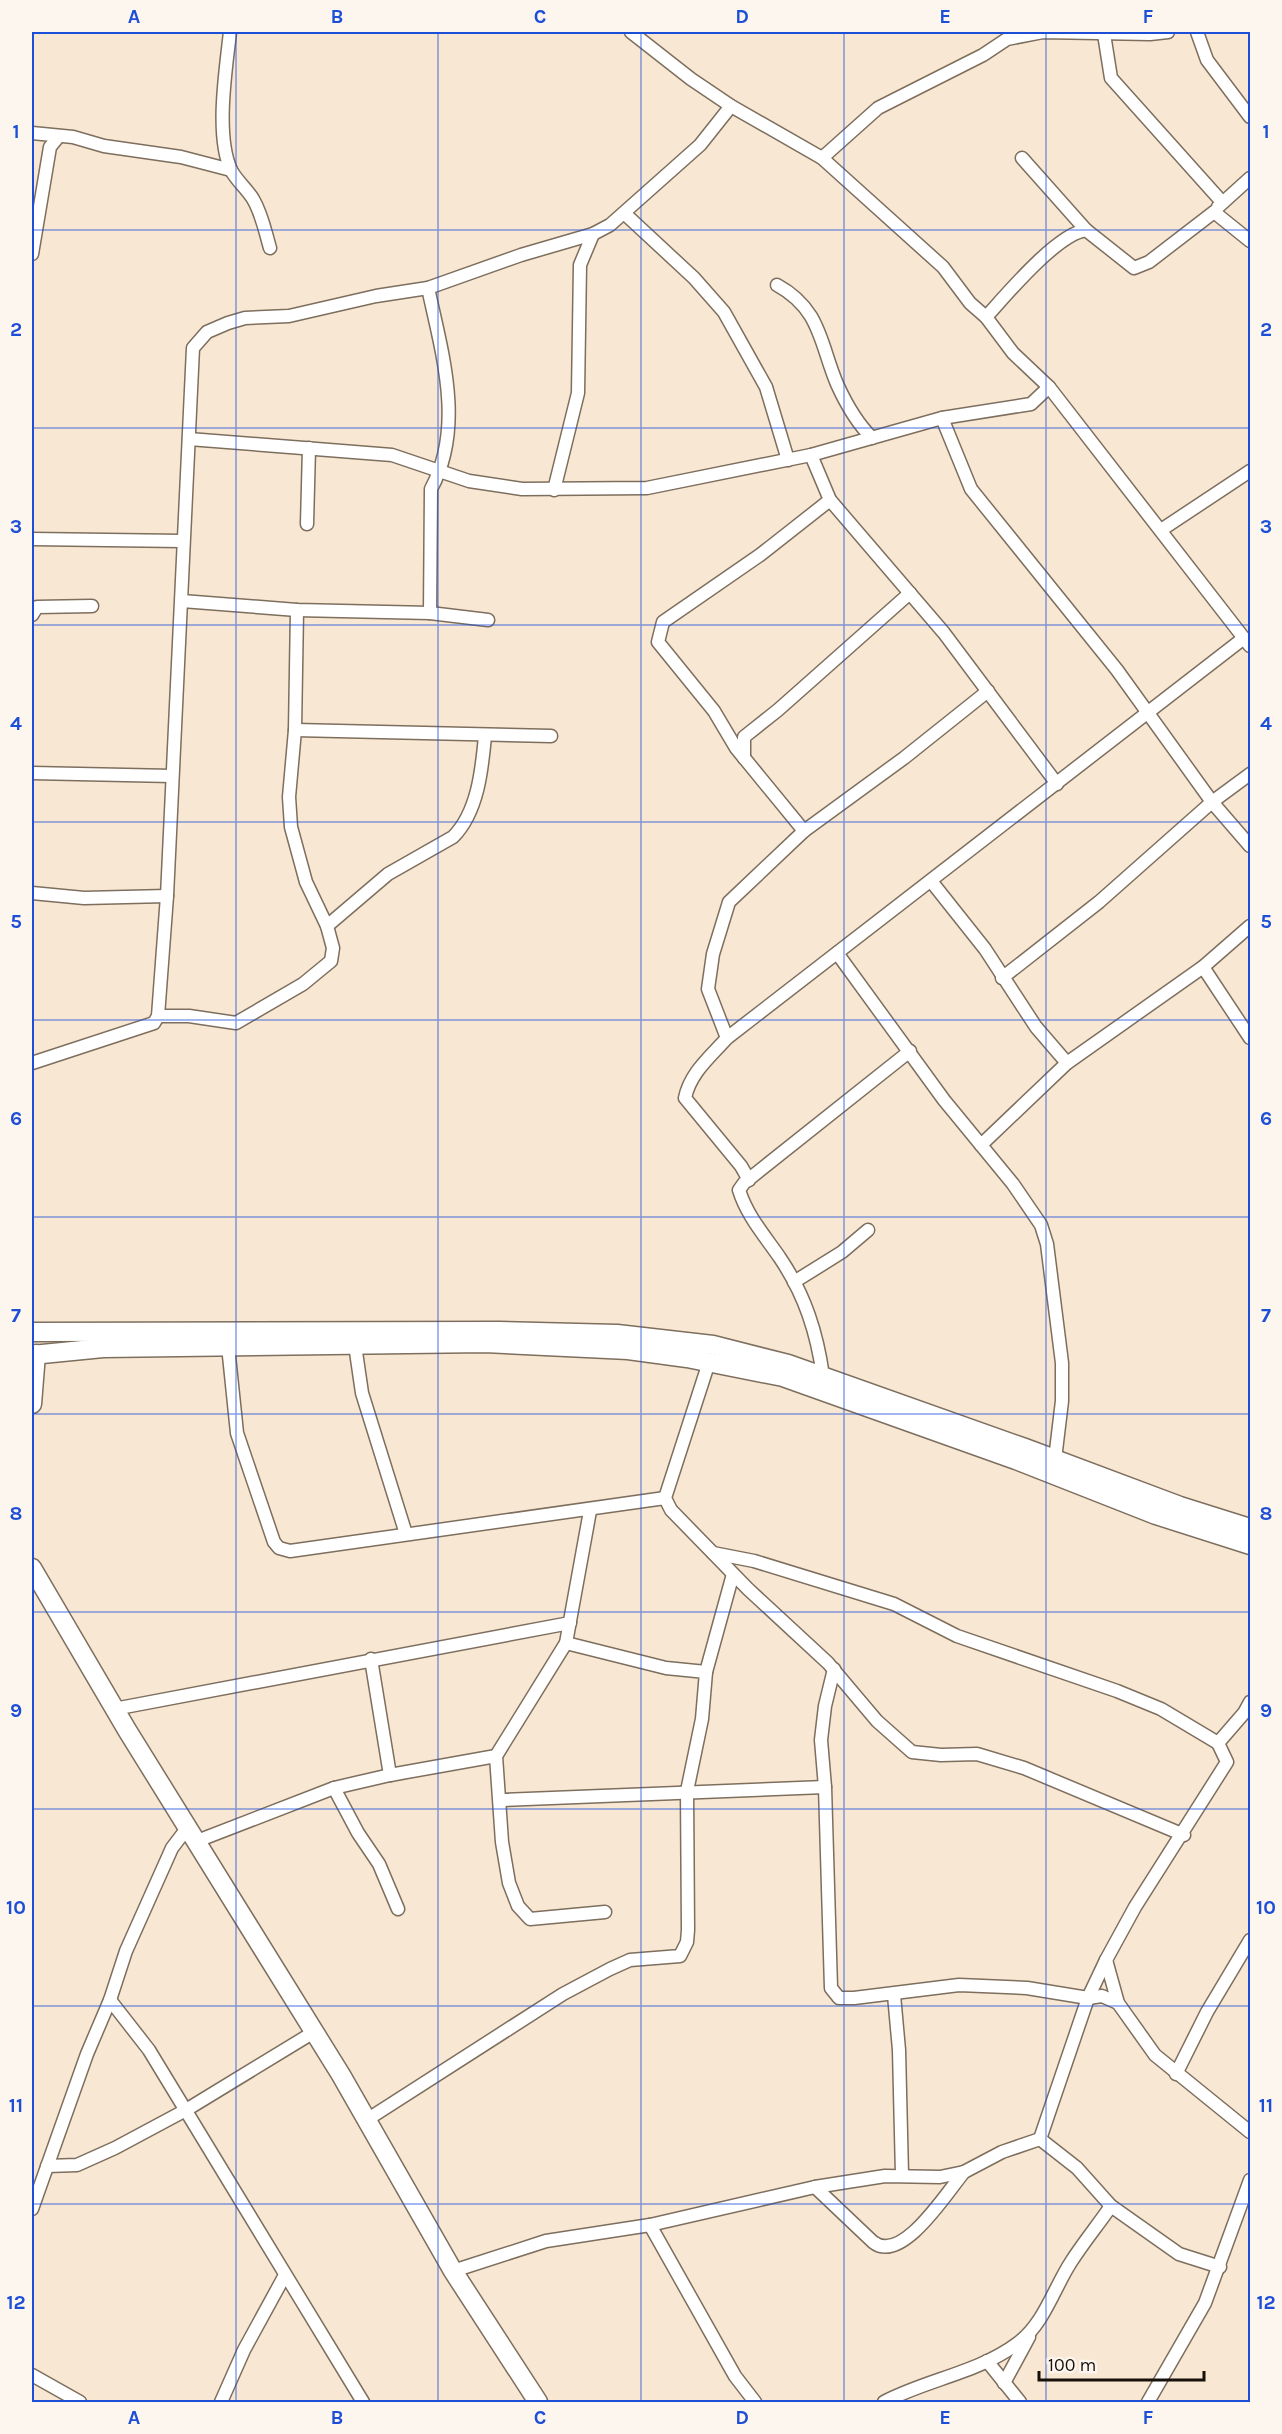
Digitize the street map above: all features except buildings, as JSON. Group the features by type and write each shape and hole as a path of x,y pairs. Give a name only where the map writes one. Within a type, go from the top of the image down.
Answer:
{"main road":[{"path":"32,1332 488,1331 617,1334 713,1345 788,1364 1180,1506 1251,1528"},
{"path":"32,1404 34,1354 103,1348 485,1343 628,1350 709,1362 783,1377 1037,1468 1156,1515 1251,1545"},
{"path":"32,1568 114,1709 349,2089 365,2121 453,2271 538,2403"}],"street":[{"path":"230,32 222,124 231,170 253,199 270,248"},
{"path":"631,32 691,79 731,106 822,158 943,267 1013,353 1049,387 1247,642 1145,712 1057,784 728,1038 693,1076 688,1083 685,1098 741,1166 749,1180"},
{"path":"822,158 878,108 983,55 1004,35 1043,32 1104,34 1168,32"},
{"path":"1197,32 1208,60 1251,117"},
{"path":"1104,34 1111,78 1218,207 1251,241"},
{"path":"32,1063 154,1023 158,1016 167,896 182,601 182,541 193,348 207,332 245,318 289,316 376,296 428,288 521,255 593,234 610,225 700,145 731,106"},
{"path":"32,133 181,157 231,170"},
{"path":"32,254 50,147 58,136"},
{"path":"1022,158 1086,230 1134,268 1149,262 1251,178"},
{"path":"624,213 694,278 724,312 766,387 788,460"},
{"path":"986,317 1037,262 1075,231 1086,230"},
{"path":"554,490 578,393 580,265 593,234"},
{"path":"777,285 796,298 815,323 837,384 859,425 872,438"},
{"path":"428,288 447,372 448,441 440,473 430,489 430,613"},
{"path":"189,439 392,454 440,473 469,481 522,489 647,488 811,455 942,418 1031,404 1049,387"},
{"path":"942,418 971,489 1117,670 1145,712 1212,802 1251,846"},
{"path":"307,524 309,448"},
{"path":"811,455 830,500 944,633 1057,784"},
{"path":"1161,530 1251,471"},
{"path":"804,831 744,758 714,711 658,642 663,622 760,555 830,500"},
{"path":"32,539 182,541"},
{"path":"744,758 744,737 778,710 910,593"},
{"path":"182,601 297,610 430,613 488,620"},
{"path":"32,615 37,607 45,605 92,606"},
{"path":"158,1016 189,1016 236,1023 303,984 331,961 333,948 327,926 306,882 291,827 289,797 295,730 297,610"},
{"path":"728,1038 708,989 713,954 729,902 804,831 904,758 988,692"},
{"path":"295,730 551,736"},
{"path":"327,926 388,874 453,837 461,828 482,774 485,736"},
{"path":"32,773 172,776"},
{"path":"1002,978 1099,902 1212,802 1251,774"},
{"path":"931,881 985,949 1036,1027 1067,1063"},
{"path":"32,892 54,897 84,898 167,896"},
{"path":"981,1145 1067,1063 1203,967 1251,926"},
{"path":"837,953 981,1145 1013,1184 1041,1225 1047,1244 1062,1363 1062,1401 1055,1459"},
{"path":"1203,967 1251,1038"},
{"path":"823,1376 811,1317 794,1282 743,1204 739,1190 910,1051"},
{"path":"794,1282 843,1252 868,1230"},
{"path":"355,1345 362,1393 406,1534"},
{"path":"228,1346 237,1433 274,1542 279,1548 290,1551 590,1511 666,1498"},
{"path":"709,1362 666,1498 671,1510 733,1574 834,1669 877,1721 912,1752 941,1755 977,1754 1024,1768 1184,1835"},
{"path":"590,1511 566,1643 549,1676 496,1756 501,1800 502,1842 509,1883 518,1906 530,1919 605,1912"},
{"path":"712,1553 754,1561 894,1604 957,1636 1117,1691 1161,1709 1218,1743 1227,1762 1184,1835 1136,1907 1106,1960 1088,1998 1040,2139"},
{"path":"365,2121 553,2001 610,1969 630,1960 680,1956 683,1953 688,1930 687,1791 702,1719 706,1672 733,1574"},
{"path":"114,1709 570,1623"},
{"path":"566,1643 666,1668 706,1672"},
{"path":"371,1659 390,1775"},
{"path":"834,1669 825,1706 821,1740 825,1787 831,1988 839,1998 894,1995 959,1984 993,1985 1088,1998 1102,1996 1118,2003"},
{"path":"1218,1743 1251,1702"},
{"path":"32,2203 110,2000 126,1950 172,1848 192,1834 334,1788 390,1775 496,1756"},
{"path":"501,1800 825,1787"},
{"path":"334,1788 358,1833 379,1864 398,1909"},
{"path":"1176,2074 1206,2012 1251,1940"},
{"path":"1106,1960 1118,2003 1155,2055 1251,2132"},
{"path":"894,1995 899,2050 902,2175"},
{"path":"110,2000 149,2050 363,2403"},
{"path":"47,2166 76,2165 90,2160 186,2110 314,2032"},
{"path":"453,2271 546,2241 650,2225 815,2187 902,2175 940,2177 964,2172 1002,2151 1040,2139"},
{"path":"1040,2139 1077,2168 1111,2206 1179,2254 1220,2267"},
{"path":"815,2187 880,2248 888,2249 908,2240 964,2172"},
{"path":"1148,2403 1194,2325 1220,2267 1239,2207 1251,2180"},
{"path":"1004,2383 1070,2263 1111,2206"},
{"path":"650,2225 735,2376 755,2403"},
{"path":"221,2403 244,2350 285,2276"},
{"path":"884,2403 904,2392 987,2361 1019,2342 1036,2325"},
{"path":"987,2361 1020,2403"},
{"path":"32,2374 80,2403"}]}
